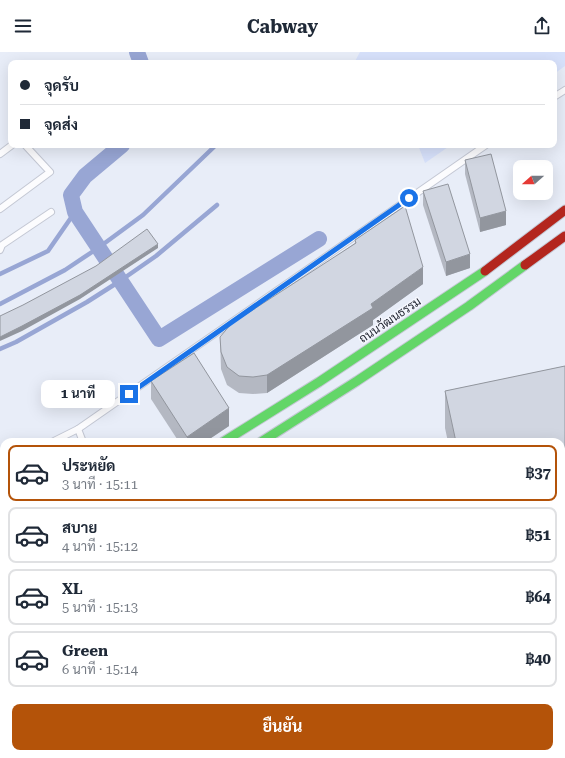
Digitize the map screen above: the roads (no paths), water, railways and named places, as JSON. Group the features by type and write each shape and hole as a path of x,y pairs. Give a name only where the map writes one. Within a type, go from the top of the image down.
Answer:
{"street":[{"name":"ถนนวัฒนธรรม","path":"229,438 319,382 478,276 565,210"},
{"path":"267,438 357,381 469,306 565,236"}],"lane":[{"path":"0,209 50,172 28,148"},
{"path":"60,438 78,429 482,148"},
{"path":"0,250 2,245 51,212"},
{"path":"78,429 81,438"}],"waterway":[{"path":"137,52 140,60"},
{"path":"118,148 85,176 71,195 75,212 159,339 319,239"},
{"path":"0,304 65,270 98,248 143,215 213,148"},
{"path":"0,349 16,342 87,302 120,281 156,256 217,205"},
{"path":"0,274 48,251 75,212"}]}
